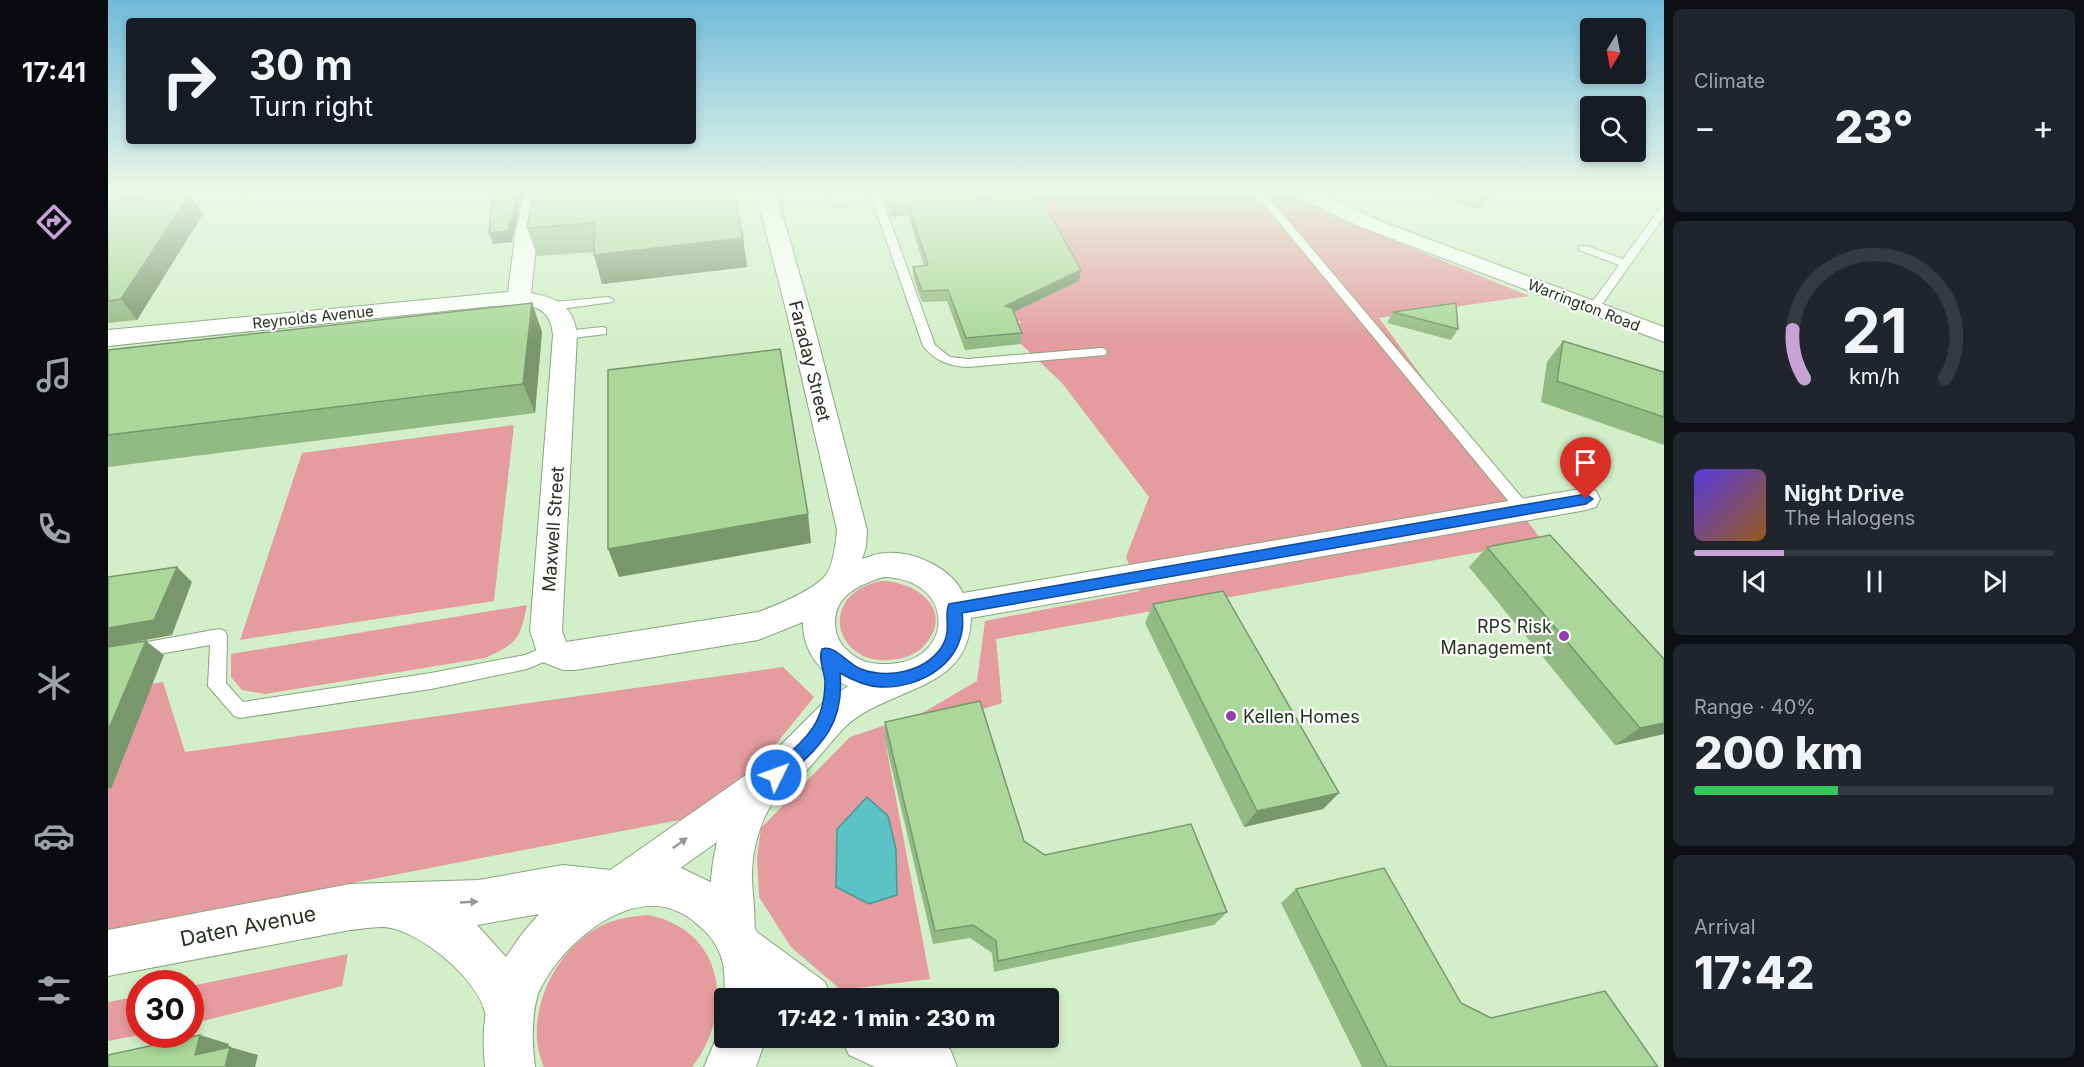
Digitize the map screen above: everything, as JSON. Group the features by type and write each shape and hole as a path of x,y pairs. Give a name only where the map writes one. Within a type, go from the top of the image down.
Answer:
{"street":[{"path":"525,243 519,299 533,300 553,306"},
{"name":"Faraday Street","path":"780,243 852,530 849,554 835,583"},
{"name":"Warrington Road","path":"1421,243 1664,335"},
{"name":"Reynolds Avenue","path":"108,338 388,309 519,299"},
{"name":"Maxwell Street","path":"552,651 546,631 565,335 564,320 553,306"},
{"path":"954,608 1586,499"},
{"path":"852,530 880,555 898,566"},
{"path":"552,651 563,656 576,656 758,626 784,618 809,605 835,583 867,567 898,566 917,571 933,580 946,592 954,608 956,623 953,639 945,653 933,666 917,675 878,680 858,675 841,666 826,652 801,637 758,626"},
{"path":"828,721 833,697 832,675 818,634 817,617 822,601 835,583"},
{"path":"492,1067 522,975 545,940 572,912 612,891 763,786 810,744 828,721 873,690 898,679"},
{"path":"748,988 747,965 738,941 731,881 734,846 745,816 763,786"},
{"path":"612,891 633,885 663,885 691,892 716,909 738,941 795,988"},
{"name":"Daten Avenue","path":"108,953 350,907 479,902 563,887 612,891"},
{"name":"Daten Avenue","path":"389,906 425,918 452,933 480,957 496,982 510,1013"},
{"path":"510,1013 507,1049 510,1067"},
{"path":"729,1067 739,1048"},
{"path":"889,1048 932,1067"}],"lane":[{"path":"893,243 929,346 940,358 952,363 968,363 1101,352"},
{"path":"1304,243 1524,510"},
{"path":"1594,308 1641,243"},
{"path":"1583,248 1626,264"},
{"path":"553,306 608,300"},
{"path":"565,335 602,331"},
{"path":"108,656 219,636 216,686 240,710 431,681 526,662 552,651"}],"shaded area":[{"path":"1020,243 1399,243 1529,296 1379,318 1542,541 996,639 1002,703 885,740 930,979 857,988 839,988 791,947 759,897 757,858 761,828 850,737 924,712 977,681 985,621 1140,591 1126,557 1149,497 1062,383 1021,344 1015,328 1021,322 1011,319 997,284 1045,297 1079,281"},
{"path":"514,425 494,601 240,640 302,453"},
{"path":"881,581 895,582 920,593 929,601 934,611 936,623 932,635 922,648 907,657 876,660 860,654 848,643 841,630 840,615 846,601 860,589"},
{"path":"527,605 522,626 515,639 511,644 485,658 265,694 242,690 231,677 231,654"},
{"path":"783,667 814,697 721,812 108,930 108,691 163,682 185,752"},
{"path":"648,915 674,924 693,937 707,955 715,976 716,988 714,988 714,1022 706,1045 692,1067 544,1067 538,1047 537,1026 540,1004 548,984 572,947 589,933 607,923"},
{"path":"348,954 342,986 204,1021 204,983"},
{"path":"126,999 126,1038 108,1041 108,1002"}],"water":[{"path":"867,797 888,816 896,849 897,895 869,904 836,887 837,829"}],"building":[{"path":"108,243 158,243 121,299 108,301"},
{"path":"594,243 701,243 594,255"},
{"path":"921,243 1066,243 1081,270 1005,306 1012,308 1022,333 966,338 948,290 922,291 913,267 928,265"},
{"path":"532,303 523,384 108,435 108,350"},
{"path":"1456,303 1458,329 1393,312"},
{"path":"1563,341 1664,372 1664,417 1557,381"},
{"path":"780,349 808,514 608,549 608,370"},
{"path":"1550,535 1664,659 1664,723 1640,728 1487,547"},
{"path":"177,567 154,620 108,628 108,577"},
{"name":"Kellen Homes","path":"1223,591 1339,793 1257,811 1153,604"},
{"path":"146,641 108,731 108,647"},
{"path":"980,701 1024,841 1045,855 1191,824 1227,912 998,961 996,941 973,925 935,931 885,722"},
{"path":"1384,868 1461,1003 1491,1018 1605,991 1658,1067 1387,1067 1296,889"},
{"path":"230,1047 225,1067 108,1067 108,1055 140,1048 197,1048 195,1055"}],"place":[{"name":"RPS Risk Management","path":"1564,636"},
{"name":"Kellen Homes","path":"1231,716"}],"route":[{"path":"776,775 810,744 828,721 833,697 828,654 841,666 858,675 878,680 917,675 933,666 945,653 953,639 956,623 954,608 1586,499"}]}
